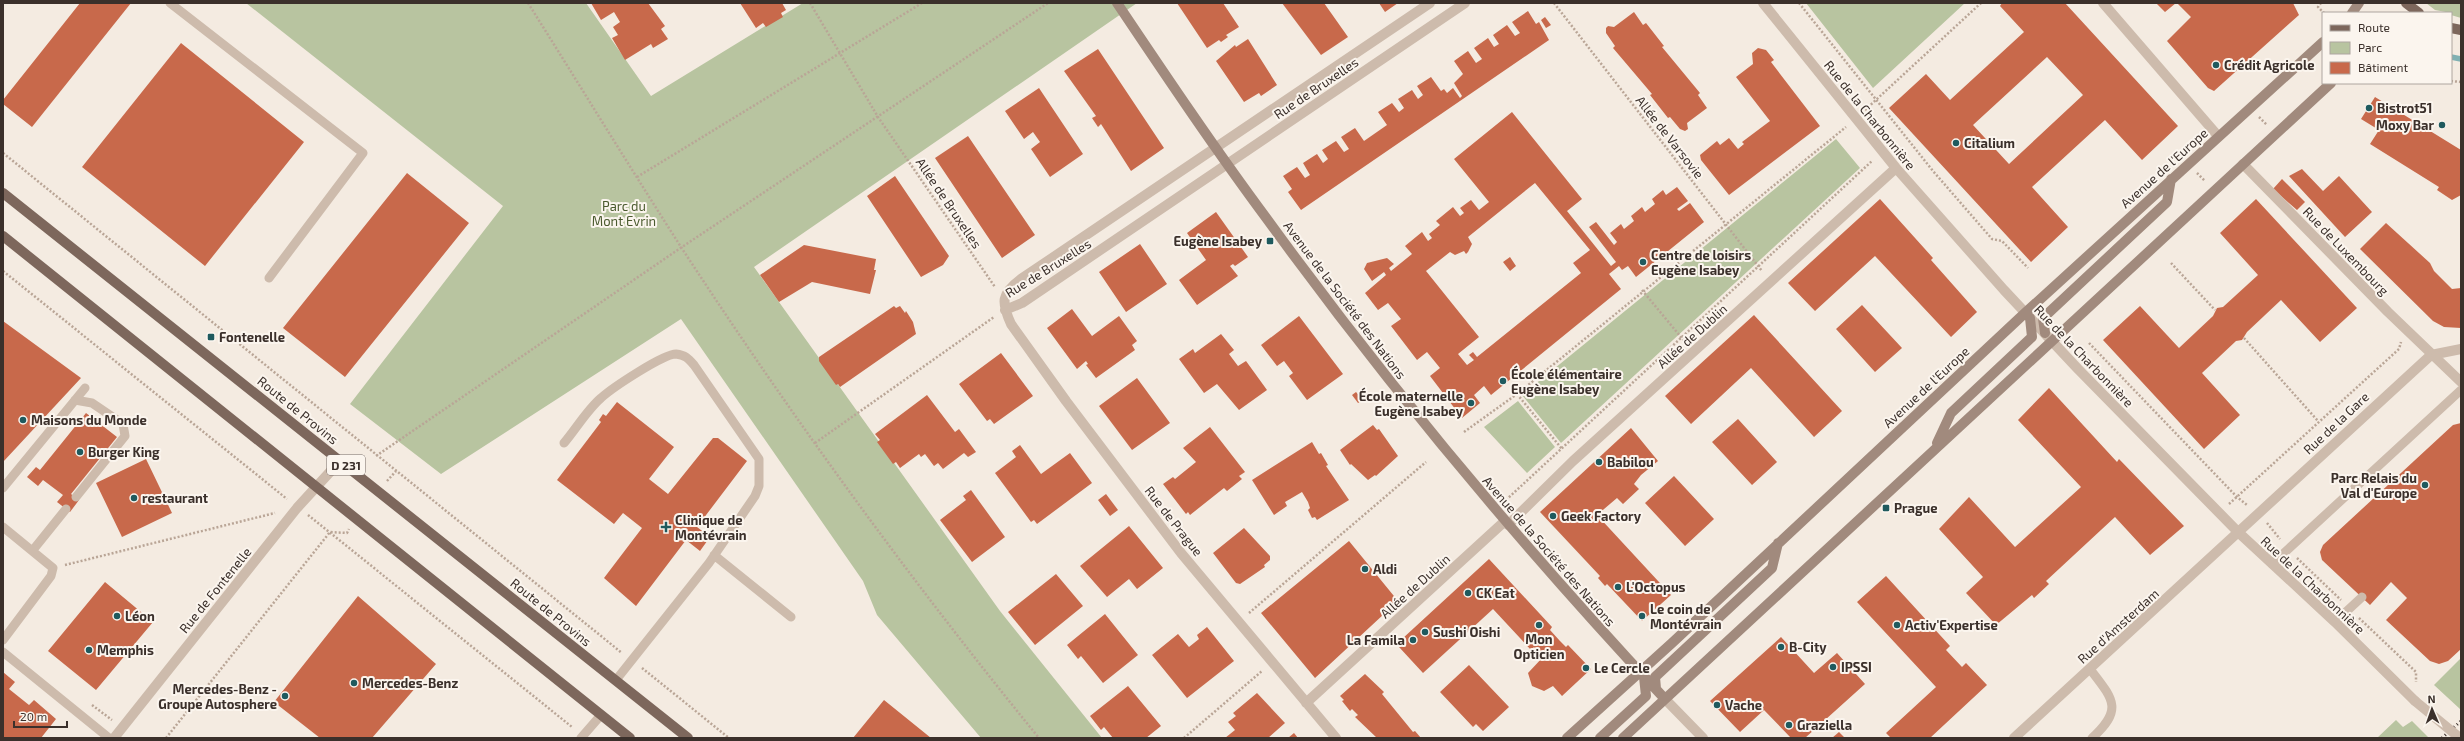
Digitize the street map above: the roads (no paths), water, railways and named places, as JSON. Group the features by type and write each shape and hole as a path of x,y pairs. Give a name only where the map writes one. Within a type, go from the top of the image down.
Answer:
{"main road":[{"name":"Avenue de la Société des Nations","path":"1117,3 1227,165 1389,379 1507,523 1665,699"},
{"path":"2353,12 2359,3"},
{"path":"2406,3 2418,12"},
{"name":"Avenue de l'Europe","path":"1566,738 1642,674 1778,543 2028,315 2171,179 2322,43"},
{"path":"1623,738 2330,84"},
{"path":"2045,333 2043,318 2167,202 2171,179"},
{"name":"Route de Provins","path":"3,193 340,461 379,490 688,738"},
{"name":"D 231","path":"3,236 630,738"},
{"path":"1934,449 1951,413 2032,337 2028,315"},
{"path":"1656,689 1655,677 1772,568 1778,543"},
{"path":"1600,738 1646,696 1642,674"}],"street":[{"name":"Rue de Bruxelles","path":"1430,3 1011,286 1004,305 1022,303 1465,3"},
{"name":"Rue de la Charbonnière","path":"1763,3 1882,152 2052,341 2218,513 2335,622 2415,701 2460,738"},
{"path":"2103,3 2218,136"},
{"name":"Rue de Luxembourg","path":"2243,164 2404,328 2461,382"},
{"name":"Allée de Dublin","path":"1306,703 1507,523 1573,461 1896,168"},
{"name":"Rue de Prague","path":"1004,305 1021,339 1181,553 1271,663 1336,738"},
{"path":"2431,355 2461,349"},
{"name":"Rue de la Gare","path":"2238,532 2431,355"},
{"name":"Rue de Fontenelle","path":"114,738 297,508 315,486 340,461"},
{"name":"Rue d'Amsterdam","path":"2014,738 2238,532"},
{"name":"Avenue de la Société des Nations","path":"1665,699 1703,738"}],"lane":[{"path":"170,3 363,153 269,278"},
{"path":"564,443 600,399 616,386 664,358 674,354 686,356 759,459 759,486 755,496 714,555 616,680"},
{"path":"3,488 85,388"},
{"path":"2272,564 2461,390"},
{"path":"75,400 92,403 123,424 125,436 76,497"},
{"path":"33,550 66,510"},
{"path":"3,527 33,550 52,568 51,576 3,640"},
{"path":"714,555 791,617"},
{"path":"2335,622 2362,598"},
{"path":"3,652 109,738"},
{"path":"2090,669 2111,697 2112,714 2098,736"},
{"path":"581,738 601,715"}],"waterway":[{"path":"2452,57 2461,59"}],"railway":[{"path":"2442,738 2461,721"},
{"path":"2455,738 2461,733"}],"place":[{"name":"Crédit Agricole","path":"2216,65"},
{"name":"Bistrot51","path":"2369,108"},
{"name":"Moxy Bar","path":"2442,125"},
{"name":"Citalium","path":"1956,143"},
{"name":"Eugène Isabey","path":"1270,241"},
{"name":"Centre de loisirs Eugène Isabey","path":"1643,262"},
{"name":"Fontenelle","path":"211,337"},
{"name":"École élémentaire Eugène Isabey","path":"1503,381"},
{"name":"École maternelle Eugène Isabey","path":"1471,403"},
{"name":"Maisons du Monde","path":"23,420"},
{"name":"Burger King","path":"80,452"},
{"name":"Babilou","path":"1599,462"},
{"name":"Parc Relais du Val d'Europe","path":"2425,485"},
{"name":"restaurant","path":"134,498"},
{"name":"Prague","path":"1886,508"},
{"name":"Geek Factory","path":"1553,516"},
{"name":"Clinique de Montévrain","path":"666,527"},
{"name":"Aldi","path":"1365,569"},
{"name":"L'Octopus","path":"1618,587"},
{"name":"CK Eat","path":"1468,593"},
{"name":"Léon","path":"117,616"},
{"name":"Le coin de Montévrain","path":"1642,616"},
{"name":"Mon Opticien","path":"1539,625"},
{"name":"Activ'Expertise","path":"1897,625"},
{"name":"Sushi Oishi","path":"1425,632"},
{"name":"La Famila","path":"1413,640"},
{"name":"B-City","path":"1781,647"},
{"name":"Memphis","path":"89,650"},
{"name":"IPSSI","path":"1833,667"},
{"name":"Le Cercle","path":"1586,668"},
{"name":"Mercedes-Benz","path":"354,683"},
{"name":"Mercedes-Benz - Groupe Autosphere","path":"285,696"},
{"name":"Vache","path":"1717,705"},
{"name":"Graziella","path":"1789,725"}],"park label":[{"name":"Parc du Mont Evrin","path":"624,214"}]}
